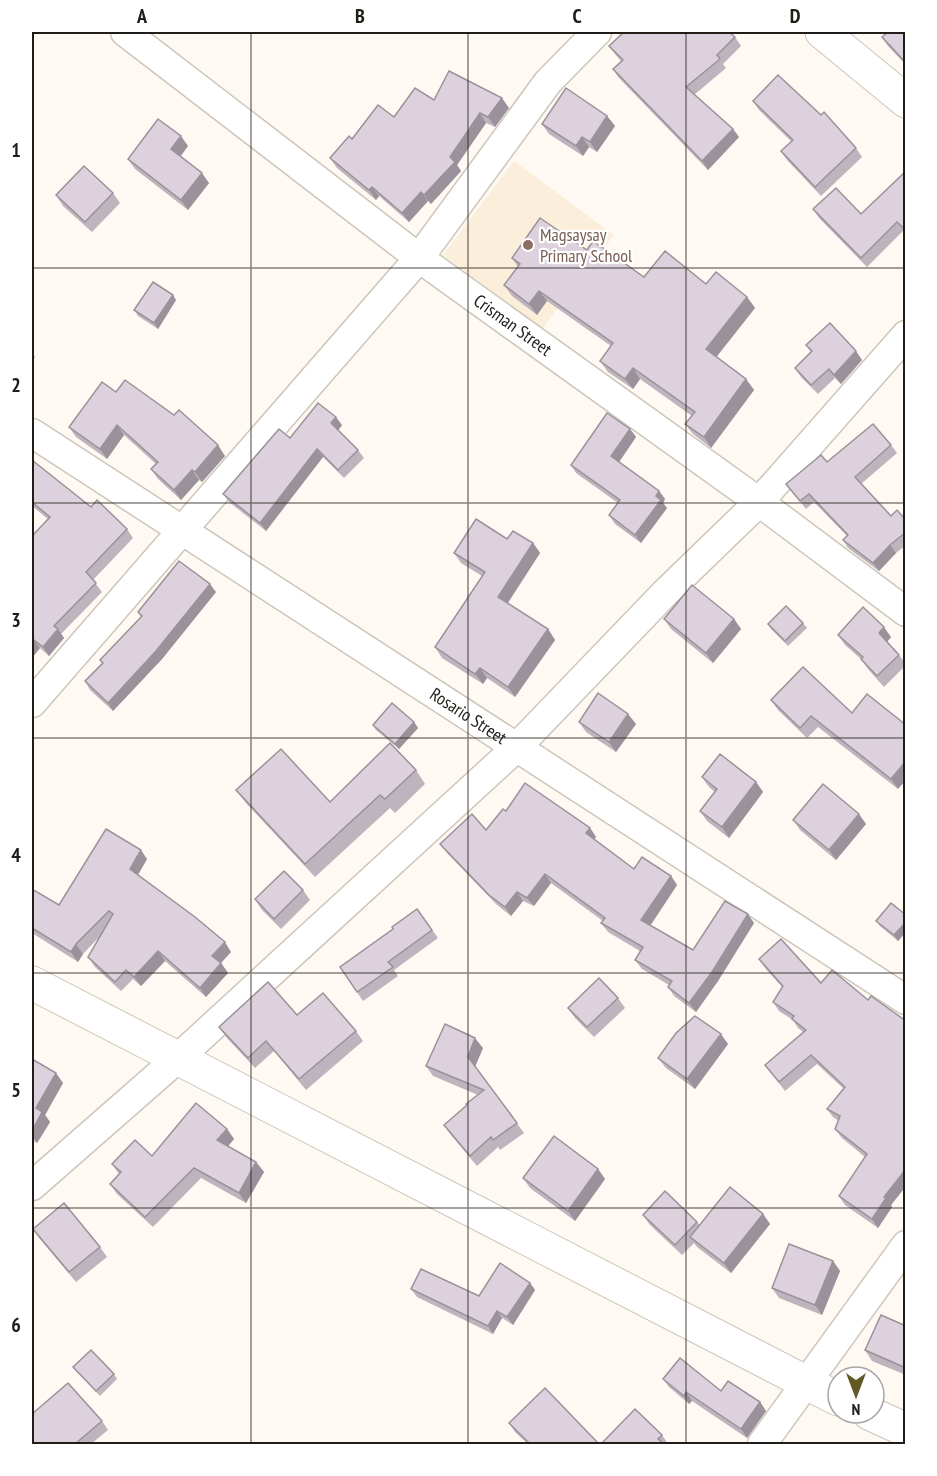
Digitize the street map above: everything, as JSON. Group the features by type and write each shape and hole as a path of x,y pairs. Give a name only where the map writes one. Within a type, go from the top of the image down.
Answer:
{"street":[{"name":"Crisman Street","path":"124,32 419,258 759,502 906,612"},
{"path":"32,703 419,258 548,82 597,32"},
{"path":"822,32 906,101"},
{"path":"32,1186 177,1059 516,748 665,593 759,502 906,335"},
{"name":"Rosario Street","path":"32,433 906,1000"},
{"path":"32,983 826,1393"},
{"path":"762,1444 906,1245"},
{"path":"886,1421 906,1430"}],"shaded area":[{"name":"Magsaysay Primary School","path":"514,161 614,235 542,329 443,255"}],"building":[{"path":"624,32 729,32 735,37 717,55 720,59 686,87 733,129 702,161 613,69 623,60 609,46"},
{"path":"888,32 906,32 906,63 882,37"},
{"path":"449,71 502,98 488,117 480,113 450,157 455,162 424,195 421,192 402,213 372,187 369,190 330,158 349,136 352,139 378,105 394,117 415,88 434,100"},
{"path":"778,75 821,115 824,112 856,148 815,187 781,151 793,140 753,101"},
{"path":"566,88 607,116 590,142 582,137 576,146 542,124"},
{"path":"158,119 181,136 171,149 202,173 181,200 128,159"},
{"path":"84,166 113,193 85,222 56,195"},
{"path":"905,172 906,230 897,222 861,258 813,209 836,188 861,214"},
{"path":"540,218 587,250 593,241 644,277 665,251 706,284 716,272 747,297 706,349 746,379 704,437 685,424 695,412 633,368 625,379 600,361 613,343 539,291 529,304 504,285 520,264 512,258"},
{"path":"153,282 173,295 154,323 134,310"},
{"path":"830,323 856,351 834,375 829,369 811,385 795,368 812,351 806,345"},
{"path":"125,380 174,415 179,410 218,445 195,472 192,470 174,490 151,469 158,462 117,425 100,449 69,427 102,382 116,392"},
{"path":"318,403 336,417 331,423 358,450 338,470 317,449 260,523 223,494 279,429 290,438"},
{"path":"607,413 630,429 611,456 659,491 656,496 661,500 635,535 609,515 620,500 571,465"},
{"path":"873,424 891,445 855,477 891,516 897,510 906,520 906,532 873,563 843,540 848,535 809,494 800,501 786,484 821,455 827,462"},
{"path":"32,460 91,507 97,500 127,529 86,572 96,583 54,626 58,629 43,647 34,640 32,642 32,536 50,517 32,502"},
{"path":"476,519 507,539 513,531 533,543 498,597 548,629 508,687 480,668 475,674 435,647 485,572 454,553"},
{"path":"179,561 210,584 156,651 108,703 85,681 103,663 100,660 142,616 138,612"},
{"path":"692,585 734,619 706,653 664,619"},
{"path":"786,606 803,623 785,641 768,624"},
{"path":"863,607 884,627 879,633 899,655 877,676 861,659 863,657 838,635"},
{"path":"803,667 852,713 867,694 906,725 906,761 891,779 811,716 800,728 771,700"},
{"path":"598,693 628,714 609,742 579,722"},
{"path":"392,703 414,722 395,744 373,725"},
{"path":"390,743 416,770 385,799 380,795 305,864 236,790 281,749 330,802"},
{"path":"720,754 756,782 722,827 700,811 717,789 702,777"},
{"path":"525,783 590,828 586,833 634,869 642,857 671,876 641,920 693,950 725,901 748,914 712,972 689,1003 668,987 672,981 635,960 643,947 601,923 605,918 545,874 527,898 517,892 505,907 489,895 440,844 472,814 486,830 503,809 506,811"},
{"path":"823,784 859,814 829,850 793,820"},
{"path":"106,829 141,850 130,869 225,942 212,956 221,963 200,988 158,951 134,977 126,970 115,982 88,957 113,914 109,911 71,952 32,928 32,889 59,905"},
{"path":"284,871 303,890 274,919 255,899"},
{"path":"891,903 906,915 906,922 894,935 876,921"},
{"path":"417,909 432,930 388,962 393,967 357,992 340,967"},
{"path":"781,939 821,983 832,970 868,1000 871,996 906,1021 906,1169 884,1197 886,1198 872,1219 839,1196 867,1154 835,1129 840,1116 827,1109 845,1087 811,1055 779,1082 765,1065 806,1030 792,1019 794,1016 773,1002 783,986 759,959"},
{"path":"599,978 618,998 587,1027 568,1008"},
{"path":"268,982 297,1015 323,993 356,1031 299,1079 266,1041 248,1058 219,1027"},
{"path":"695,1016 721,1034 687,1079 658,1058 676,1033"},
{"path":"445,1024 475,1038 468,1057 517,1123 493,1140 491,1137 470,1156 444,1125 484,1090 426,1066"},
{"path":"32,1059 56,1073 36,1108 42,1112 32,1131"},
{"path":"196,1103 227,1129 217,1140 256,1162 239,1193 194,1168 145,1217 110,1184 121,1172 112,1164 135,1140 152,1156"},
{"path":"554,1136 598,1169 568,1211 523,1178"},
{"path":"730,1187 763,1214 724,1263 690,1237"},
{"path":"665,1191 697,1222 675,1245 643,1215"},
{"path":"64,1203 100,1247 69,1272 33,1229"},
{"path":"789,1244 833,1261 815,1305 772,1288"},
{"path":"500,1263 530,1283 507,1317 497,1311 488,1326 411,1289 421,1269 479,1296"},
{"path":"881,1315 906,1326 906,1368 865,1350"},
{"path":"91,1350 114,1374 96,1391 73,1367"},
{"path":"680,1358 721,1391 728,1381 760,1402 741,1429 686,1392 684,1396 663,1379"},
{"path":"68,1383 102,1421 75,1444 32,1444 32,1414"},
{"path":"545,1388 599,1444 530,1444 509,1423"},
{"path":"635,1409 662,1435 658,1439 664,1444 601,1444"}],"place":[{"name":"Magsaysay Primary School","path":"528,245"}]}
